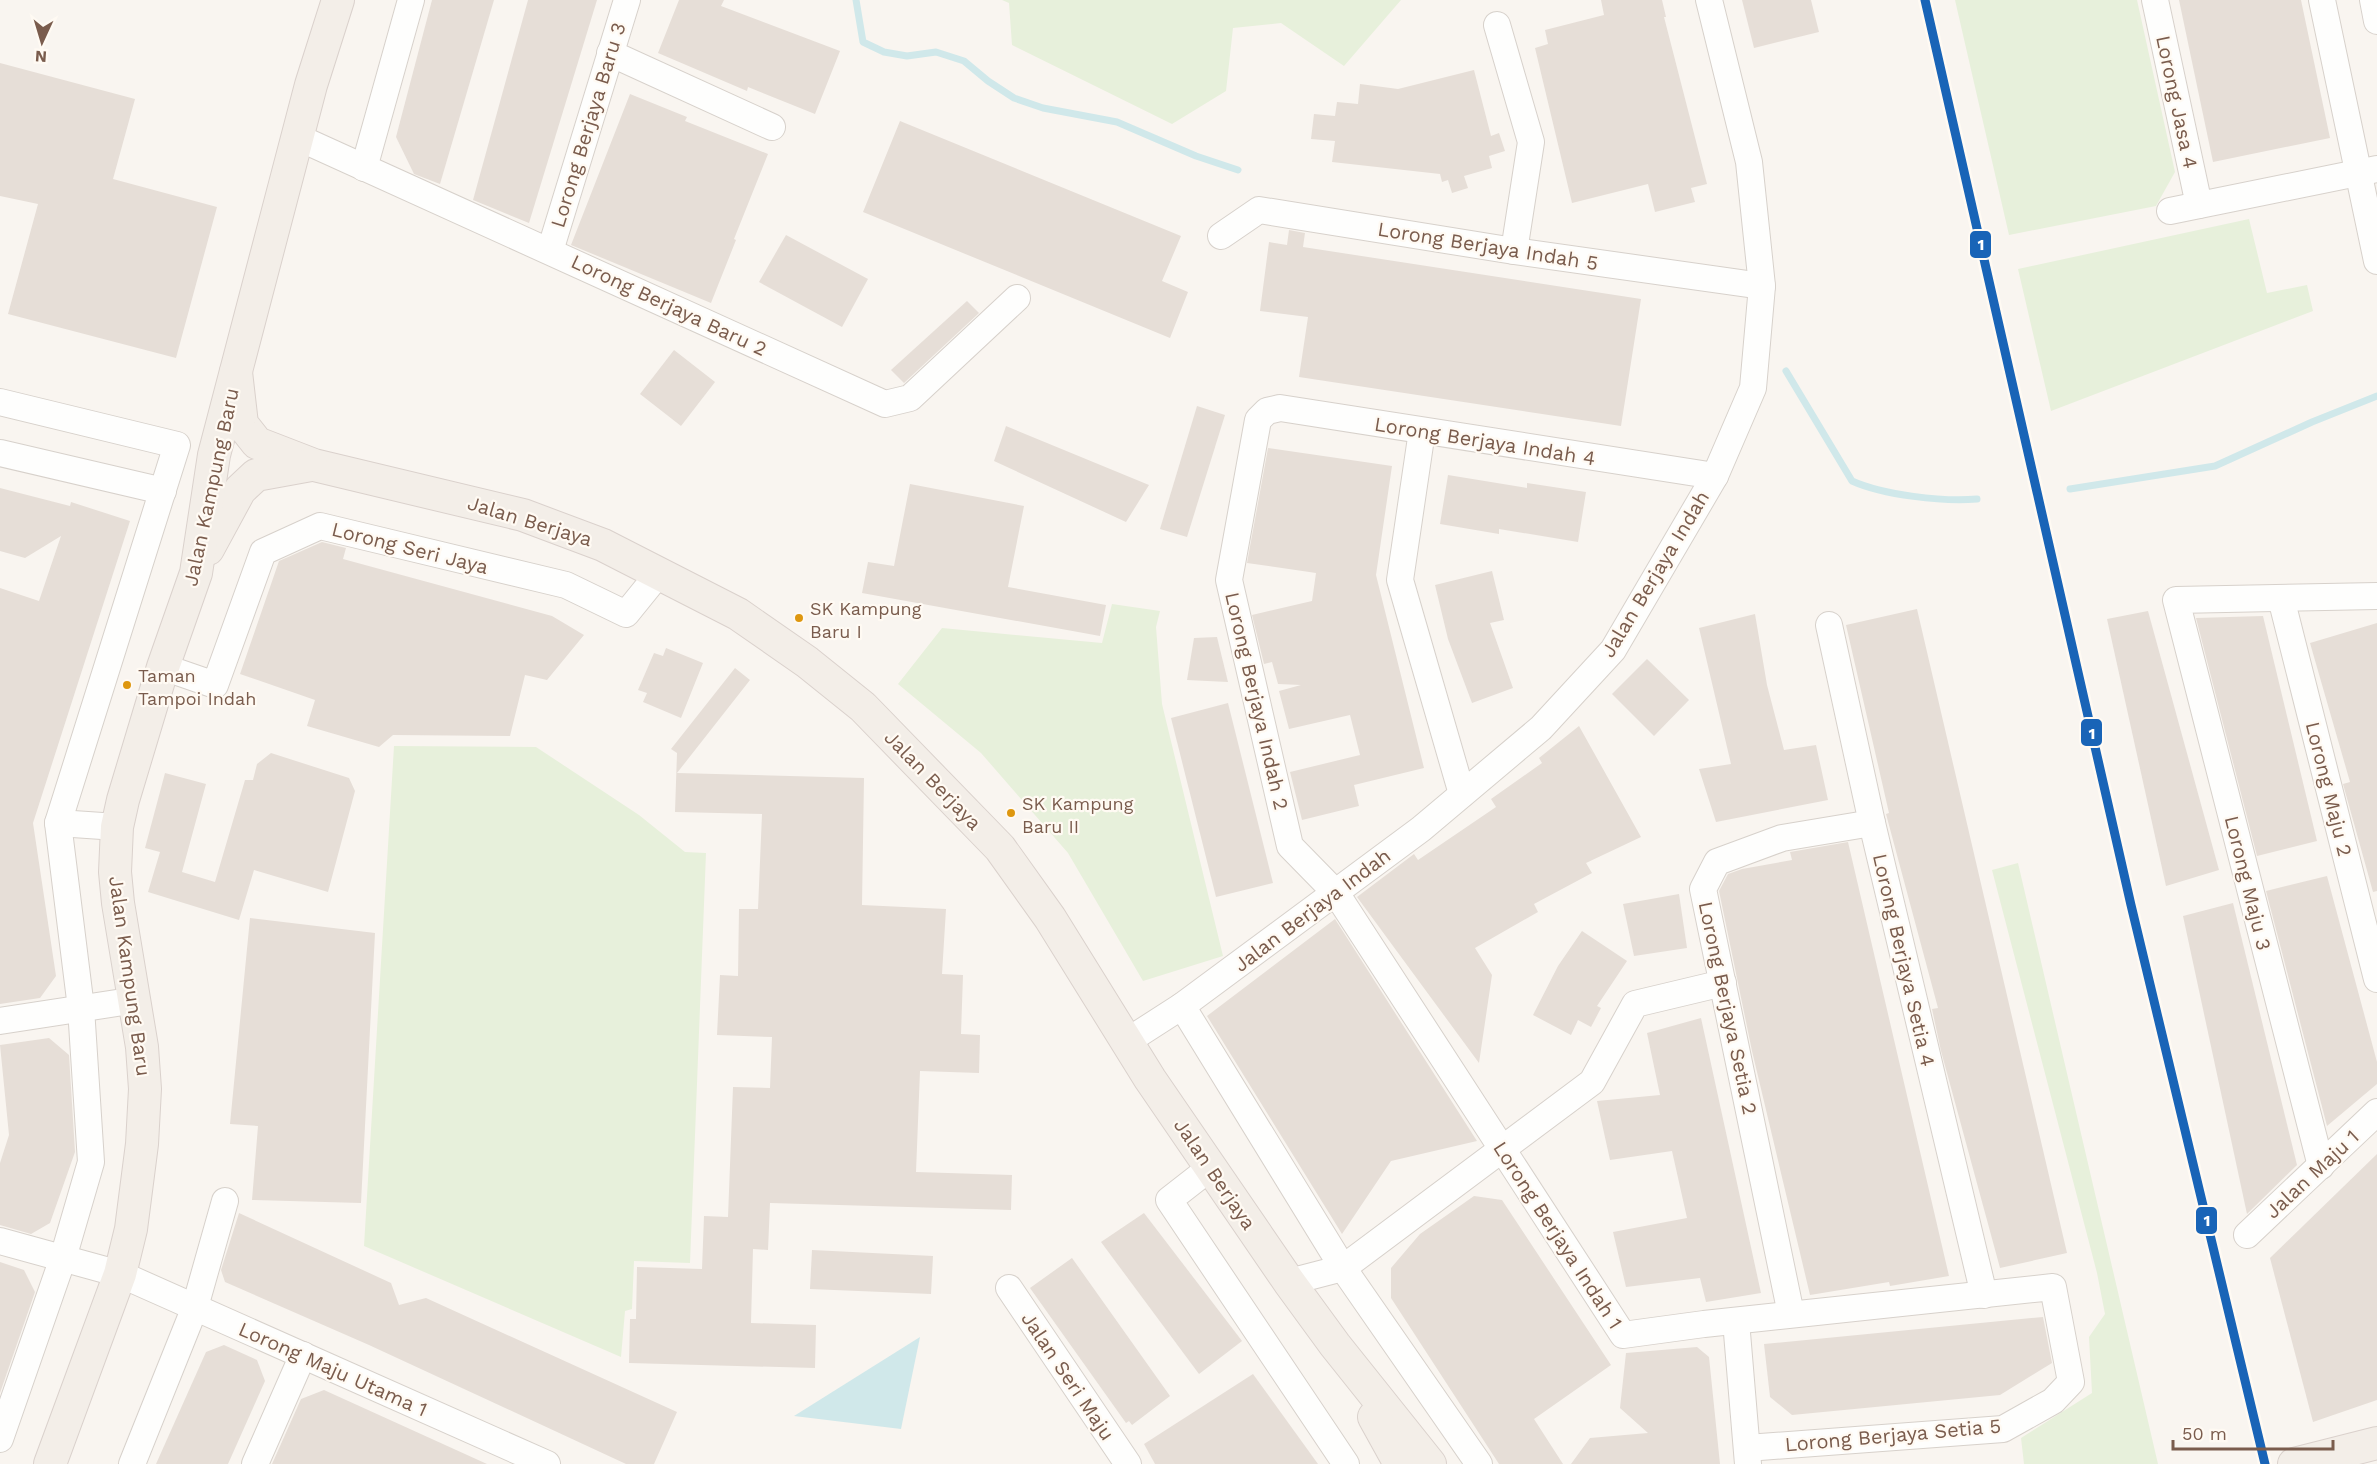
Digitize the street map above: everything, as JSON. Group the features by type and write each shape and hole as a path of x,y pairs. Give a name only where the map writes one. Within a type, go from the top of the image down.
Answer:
{"main road":[{"name":"Jalan Kampung Baru","path":"50,1464 120,1274 131,1229 142,1144 145,1089 136,1000 118,903 115,872 117,827 163,667 196,573 214,455 297,137 338,0"},
{"name":"Jalan Berjaya","path":"236,372 242,424 257,444 314,465 524,515 603,544 738,614 807,662 863,707 1000,848 1050,918 1126,1041 1289,1282 1335,1345 1430,1464"},
{"path":"196,573 240,490 256,475 314,465"},
{"path":"1335,1345 1400,1464"},
{"path":"2294,1464 2377,1443"},
{"path":"2352,1464 2377,1459"}],"street":[{"path":"364,168 411,0"},
{"name":"Lorong Berjaya Baru 3","path":"550,251 627,0"},
{"name":"Jalan Berjaya Indah","path":"1126,1041 1182,1006 1421,829 1541,728 1613,650 1715,476 1753,388 1762,286 1749,162 1710,0"},
{"name":"Lorong Jasa 4","path":"2155,0 2199,205"},
{"path":"2322,0 2368,171 2377,261"},
{"path":"2373,0 2377,21"},
{"path":"1497,25 1531,142 1514,251"},
{"path":"610,53 772,127"},
{"name":"Lorong Berjaya Baru 2","path":"297,137 885,404 910,398 1017,298"},
{"path":"2170,211 2368,171"},
{"name":"Lorong Berjaya Indah 5","path":"1221,236 1259,210 1514,251 1762,286"},
{"path":"0,402 177,445 58,823 81,1008 91,1162 63,1258 0,1439"},
{"name":"Lorong Berjaya Indah 4","path":"1258,420 1267,411 1280,408 1715,476"},
{"name":"Lorong Berjaya Indah 2","path":"1258,420 1229,580 1290,846 1336,892"},
{"path":"1422,431 1400,580 1462,794"},
{"path":"0,453 163,491"},
{"name":"Lorong Seri Jaya","path":"163,667 215,685 263,552 320,526 566,585 626,614 660,572"},
{"path":"2281,598 2377,596"},
{"name":"Lorong Maju 3","path":"2281,598 2176,600 2321,1166"},
{"name":"Lorong Maju 2","path":"2281,598 2377,979"},
{"name":"Lorong Berjaya Setia 4","path":"1829,625 1872,823 1984,1295"},
{"path":"58,823 117,827"},
{"name":"Lorong Berjaya Setia 2","path":"1791,1314 1703,889 1717,862 1782,838 1872,823"},
{"name":"Lorong Berjaya Indah 1","path":"1336,892 1623,1335 1791,1314 2052,1287"},
{"path":"1289,1282 1343,1268 1592,1082 1635,1004 1723,983"},
{"path":"0,1021 136,1000"},
{"path":"1182,1006 1343,1268 1479,1464"},
{"name":"Jalan Maju 1","path":"2247,1235 2377,1112"},
{"path":"1210,1168 1169,1200 1346,1464"},
{"path":"132,1464 195,1307 225,1200"},
{"name":"Lorong Maju Utama 1","path":"0,1241 120,1274 547,1464"},
{"name":"Lorong Berjaya Setia 5","path":"1748,1456 2003,1429 2053,1401 2071,1382 2052,1287"},
{"name":"Jalan Seri Maju","path":"1009,1288 1128,1464"},
{"path":"1736,1321 1748,1456"},
{"path":"255,1464 303,1355"}],"green space":[{"path":"1002,0 1401,0 1344,66 1281,23 1233,28 1226,91 1172,124 1012,45 1009,3"},
{"path":"1955,0 2137,0 2175,172 2156,206 2009,235"},
{"path":"2249,219 2267,293 2307,285 2313,311 2051,411 2018,269"},
{"path":"1112,604 1160,611 1156,627 1162,704 1223,956 1143,981 1068,853 981,753 898,684 942,628 1102,643"},
{"path":"394,746 536,747 639,815 685,852 706,853 690,1263 634,1261 632,1309 625,1311 621,1357 364,1246"},
{"path":"2018,863 2158,1464 2024,1464 2021,1438 2092,1393 2089,1337 2105,1314 2097,1273 1992,870"}],"water":[{"path":"920,1337 901,1429 794,1416"}],"building":[{"path":"432,0 494,0 440,184 414,174 396,137"},
{"path":"528,0 597,0 529,223 473,200"},
{"path":"679,0 724,0 721,6 840,51 815,114 748,87 747,91 658,53"},
{"path":"1601,0 1662,0 1666,17 1664,17 1707,184 1691,188 1695,202 1655,212 1648,184 1572,203 1535,48 1548,44 1545,30 1604,15"},
{"path":"1742,0 1811,0 1819,32 1754,48"},
{"path":"2179,0 2301,0 2330,138 2213,162"},
{"path":"0,63 135,99 113,179 217,207 176,358 8,314 38,204 0,196"},
{"path":"1474,70 1491,136 1499,133 1505,151 1489,156 1492,168 1464,176 1468,188 1452,193 1448,180 1442,182 1440,174 1332,162 1335,141 1311,139 1314,114 1335,116 1337,102 1358,104 1360,84 1398,89"},
{"path":"630,94 687,117 685,121 768,154 711,303 571,245"},
{"path":"900,121 1181,236 1162,281 1188,292 1170,338 863,212"},
{"path":"1289,230 1305,233 1303,247 1641,299 1621,426 1299,377 1308,317 1260,311 1269,242 1287,245"},
{"path":"786,235 868,279 842,327 759,282"},
{"path":"967,301 979,313 904,383 891,370"},
{"path":"674,350 715,382 681,426 640,394"},
{"path":"1197,406 1225,415 1187,537 1160,529"},
{"path":"1006,426 1149,485 1126,522 994,461"},
{"path":"1268,448 1392,466 1376,575 1424,768 1354,785 1359,806 1302,820 1290,772 1360,755 1350,715 1289,729 1279,691 1301,685 1278,684 1272,662 1264,664 1252,615 1312,601 1316,573 1247,563"},
{"path":"1448,475 1527,488 1527,483 1586,492 1578,542 1499,529 1499,534 1440,524"},
{"path":"910,484 1024,506 1008,587 1106,605 1100,636 862,593 868,562 894,566"},
{"path":"0,488 70,506 71,502 130,521 33,823 56,976 40,998 0,1004 0,588 39,601 61,536 25,558 0,551"},
{"path":"322,542 346,548 343,559 552,616 584,635 547,680 525,675 510,736 393,735 379,747 307,726 315,700 240,674 279,561"},
{"path":"1492,571 1504,620 1490,623 1513,688 1472,703 1448,639 1435,585"},
{"path":"1917,609 2067,1253 2000,1268 1941,1051 1932,1009 1938,1008 1886,814 1889,813 1846,625"},
{"path":"2148,611 2219,870 2166,886 2107,619"},
{"path":"1755,614 1767,685 1784,750 1816,745 1828,800 1716,822 1699,769 1731,764 1699,628"},
{"path":"2263,616 2317,841 2257,856 2196,618"},
{"path":"2377,623 2377,891 2373,892 2343,784 2350,782 2310,643"},
{"path":"1217,637 1228,682 1187,680 1194,638"},
{"path":"666,648 703,663 681,718 643,702 647,693 638,690 654,653 663,656"},
{"path":"1647,659 1689,700 1654,736 1612,694"},
{"path":"735,668 750,680 677,773 864,778 862,905 946,909 942,974 963,975 961,1034 980,1035 979,1073 920,1071 916,1172 1012,1175 1011,1210 770,1203 768,1250 753,1249 751,1323 816,1325 815,1368 629,1363 630,1319 636,1319 637,1267 702,1269 704,1216 728,1217 733,1087 770,1088 772,1037 717,1035 720,975 738,976 739,909 758,909 762,814 675,812 677,753 671,749"},
{"path":"1228,703 1273,883 1216,897 1171,718"},
{"path":"1579,726 1641,837 1586,863 1592,873 1534,904 1538,912 1475,948 1492,975 1479,1063 1357,897 1414,854 1418,860 1496,807 1491,799 1542,763 1539,758"},
{"path":"271,753 349,778 355,791 328,892 254,870 239,920 148,892 160,852 145,848 165,773 206,784 182,872 215,882 245,780 253,780 257,764"},
{"path":"1848,842 1949,1276 1890,1286 1889,1282 1810,1295 1752,1051 1719,891 1728,874 1742,869 1792,860 1790,852"},
{"path":"2327,876 2377,1062 2377,1084 2327,1126 2266,891"},
{"path":"1679,894 1687,948 1634,956 1623,904"},
{"path":"2233,903 2297,1165 2247,1214 2183,916"},
{"path":"250,918 375,933 361,1203 252,1200 258,1126 230,1124"},
{"path":"1335,919 1477,1141 1391,1161 1342,1234 1207,1016"},
{"path":"1582,931 1627,961 1597,1006 1601,1008 1591,1027 1578,1020 1571,1035 1533,1015 1558,966"},
{"path":"1701,1018 1761,1293 1706,1302 1700,1278 1626,1287 1613,1232 1687,1218 1672,1151 1610,1160 1597,1101 1660,1095 1647,1033"},
{"path":"49,1038 69,1055 75,1152 50,1223 31,1234 0,1225 0,1163 9,1135 0,1045"},
{"path":"2377,1154 2377,1400 2313,1422 2270,1258"},
{"path":"1474,1196 1502,1200 1611,1365 1534,1419 1563,1464 1499,1464 1391,1298 1391,1268 1420,1234"},
{"path":"239,1213 391,1283 399,1305 426,1298 677,1412 654,1464 626,1464 369,1345 225,1282 221,1270"},
{"path":"1144,1213 1242,1341 1199,1374 1101,1242"},
{"path":"812,1250 933,1256 931,1294 810,1289"},
{"path":"1072,1258 1170,1396 1132,1425 1129,1421 1126,1423 1030,1288"},
{"path":"0,1262 24,1270 35,1292 0,1393"},
{"path":"2043,1317 2052,1363 2000,1395 1792,1415 1770,1397 1764,1344"},
{"path":"224,1345 257,1360 265,1381 228,1464 156,1464 206,1352"},
{"path":"1697,1347 1709,1357 1720,1464 1571,1464 1590,1438 1648,1433 1620,1408 1626,1353"},
{"path":"1253,1374 1318,1464 1155,1464 1144,1444"},
{"path":"324,1390 487,1464 272,1464 301,1399"}],"waterway":[{"path":"856,0 863,42 884,52 907,56 936,52 964,61 988,81 1014,98 1043,108 1117,122 1196,156 1238,170"},
{"path":"1786,371 1852,481 1880,490 1913,496 1977,499"},
{"path":"2070,489 2215,466 2312,422 2377,396"}],"rail line":[{"name":"1","path":"1925,0 2131,905 2265,1464"}],"place":[{"name":"SK Kampung Baru I","path":"799,618"},
{"name":"Taman Tampoi Indah","path":"127,685"},
{"name":"SK Kampung Baru II","path":"1011,813"}]}
